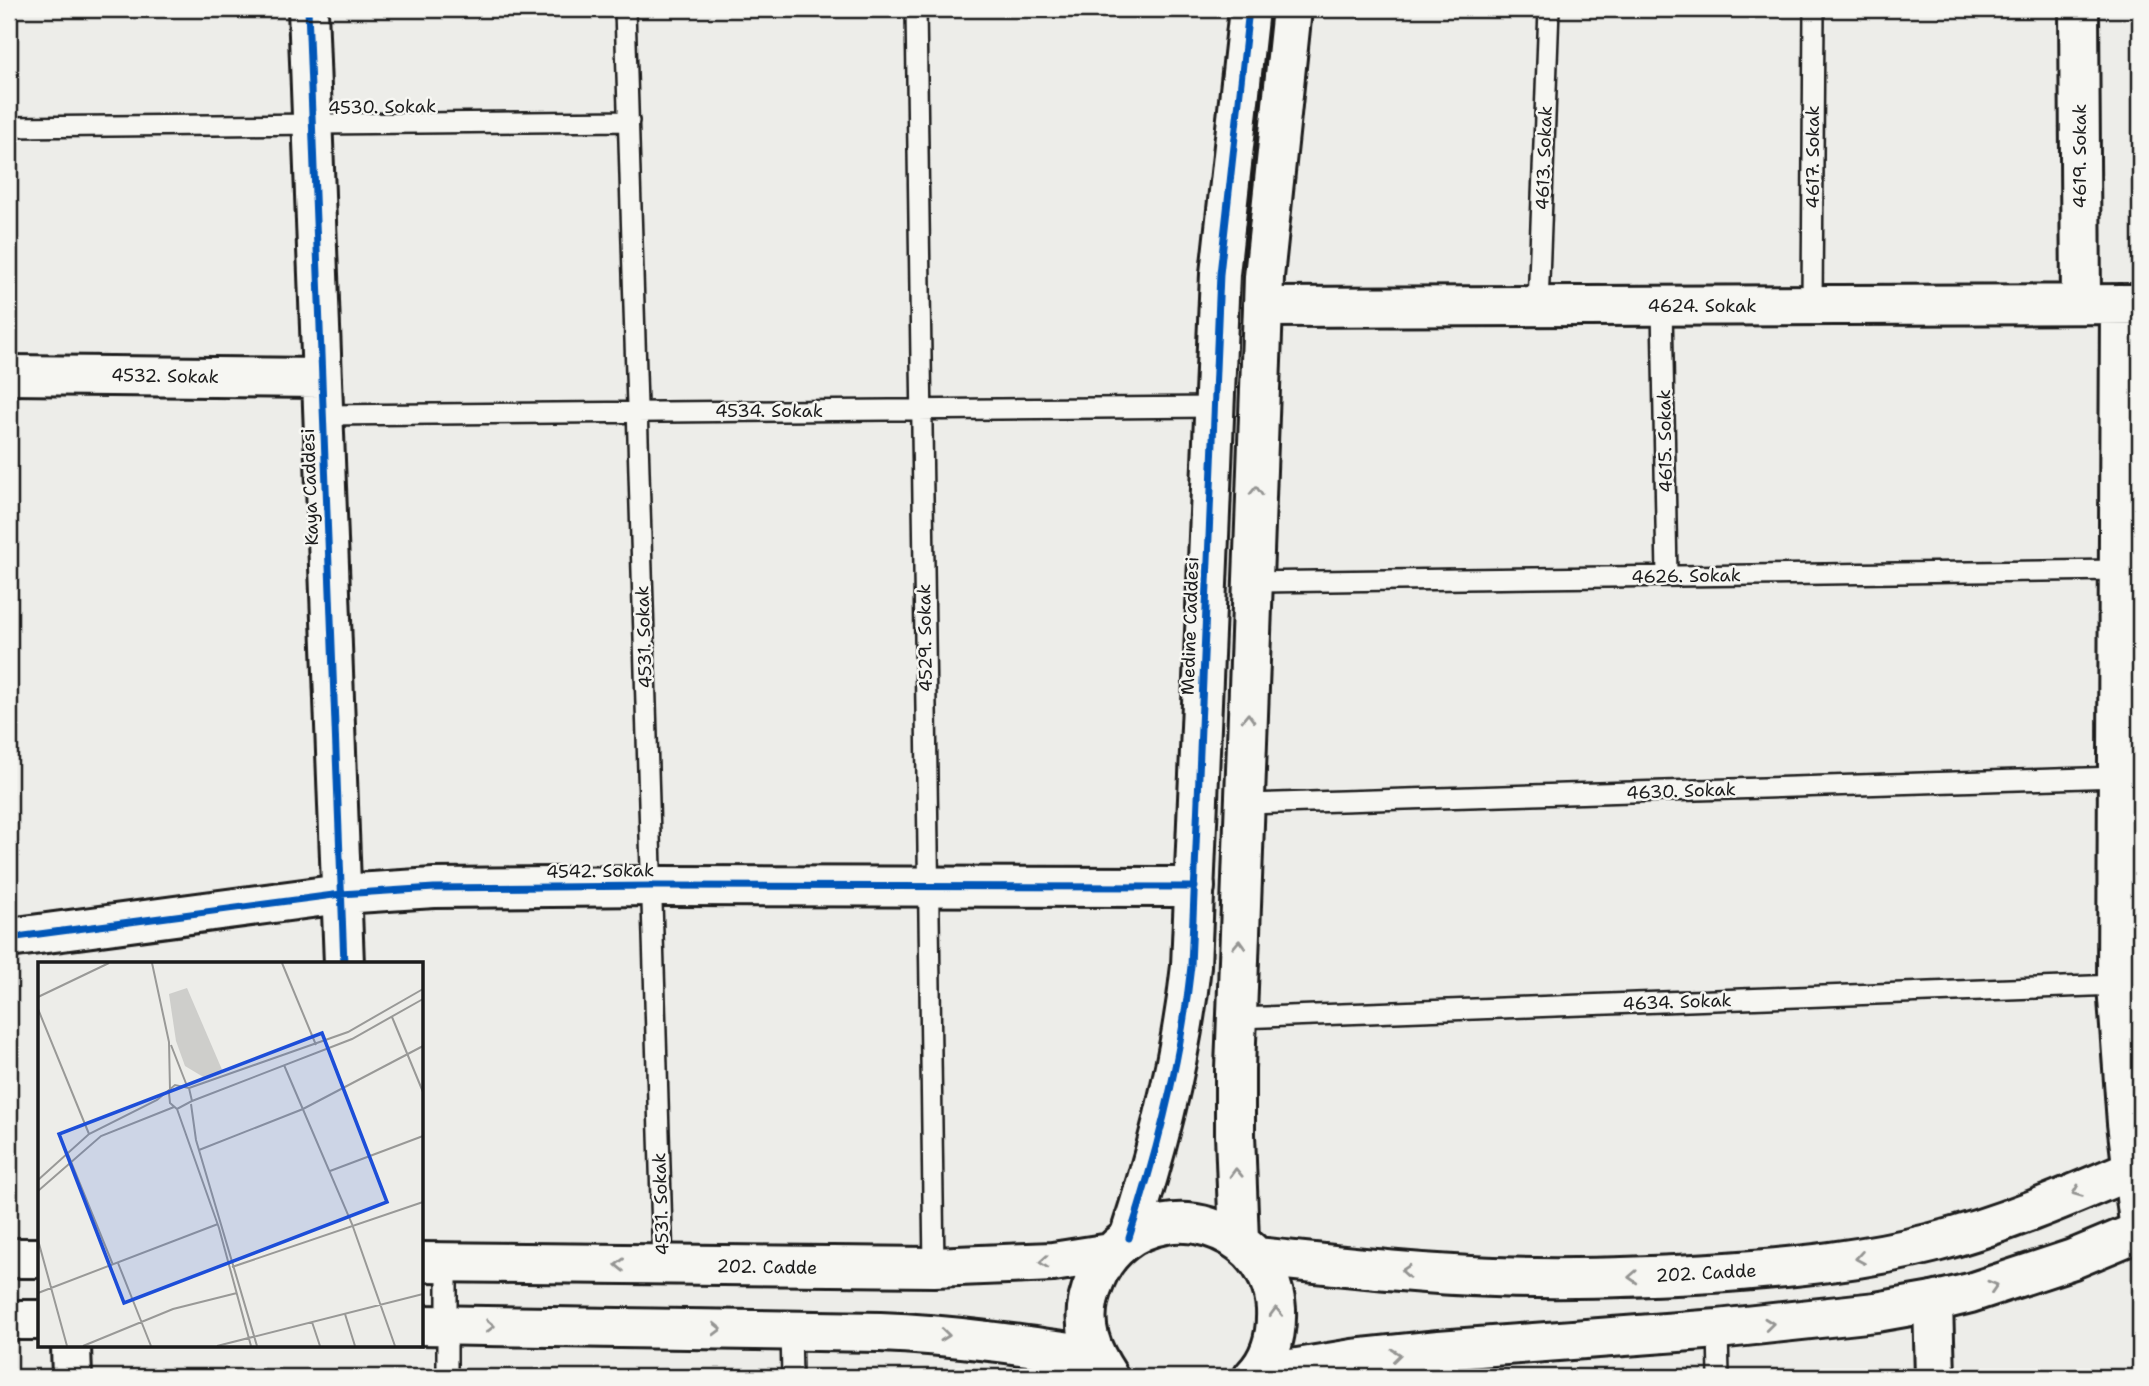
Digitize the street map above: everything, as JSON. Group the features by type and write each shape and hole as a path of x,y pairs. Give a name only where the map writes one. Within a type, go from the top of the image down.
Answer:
{"street":[{"name":"Kaya Caddesi","path":"308,9 344,962"},
{"name":"Medine Caddesi","path":"1105,1372 1089,1335 1087,1314 1090,1291 1099,1271 1120,1245 1156,1151 1182,1036 1191,966 1220,274 1249,9"},
{"path":"1254,1376 1262,1367 1272,1346 1276,1323 1275,1300 1268,1277 1247,1249 1235,1134 1237,1018 1264,276 1292,9"},
{"name":"4619. Sokak","path":"2079,9 2081,304"},
{"path":"1254,1376 1353,1359 1440,1364 1876,1312 1933,1302 2015,1280 2140,1231 2137,1168 2127,1123 2117,985 2129,865 2118,778 2129,681 2119,570 2130,304"},
{"name":"4624. Sokak","path":"1263,307 2130,304"},
{"name":"4532. Sokak","path":"9,375 323,396"},
{"name":"4542. Sokak","path":"9,938 341,894 434,888 1195,887"},
{"name":"202. Cadde","path":"435,1262 934,1267 1053,1262 1120,1245 1150,1227 1173,1222 1196,1223 1219,1230 1247,1249 1368,1269 1493,1277 1616,1278 1782,1268 1856,1259 1931,1244 2006,1221 2137,1168"},
{"path":"9,1258 38,1258"},
{"path":"1933,1302 1935,1377"},
{"path":"9,1320 38,1320"},
{"path":"434,1325 791,1329 936,1334 1000,1341 1105,1372"},
{"path":"71,1348 72,1377"}],"lane":[{"name":"4531. Sokak","path":"625,9 663,1266"},
{"name":"4529. Sokak","path":"916,9 934,1267"},
{"name":"4613. Sokak","path":"1538,306 1549,9"},
{"name":"4617. Sokak","path":"1812,305 1814,9"},
{"name":"4530. Sokak","path":"9,127 629,121"},
{"name":"4615. Sokak","path":"1662,306 1667,576"},
{"name":"4534. Sokak","path":"323,396 637,412 1215,407"},
{"name":"4626. Sokak","path":"1253,582 2119,570"},
{"name":"4630. Sokak","path":"1245,804 2118,778"},
{"name":"4634. Sokak","path":"1237,1018 2117,985"},
{"path":"435,1262 434,1325 447,1377"},
{"path":"791,1329 792,1377"},
{"path":"1718,1329 1719,1377"}],"cycle path":[{"path":"308,9 344,962"},
{"path":"1129,1238 1167,1104 1181,1036 1191,966 1220,274 1249,9"},
{"path":"9,938 341,894 434,888 1195,887"}]}
